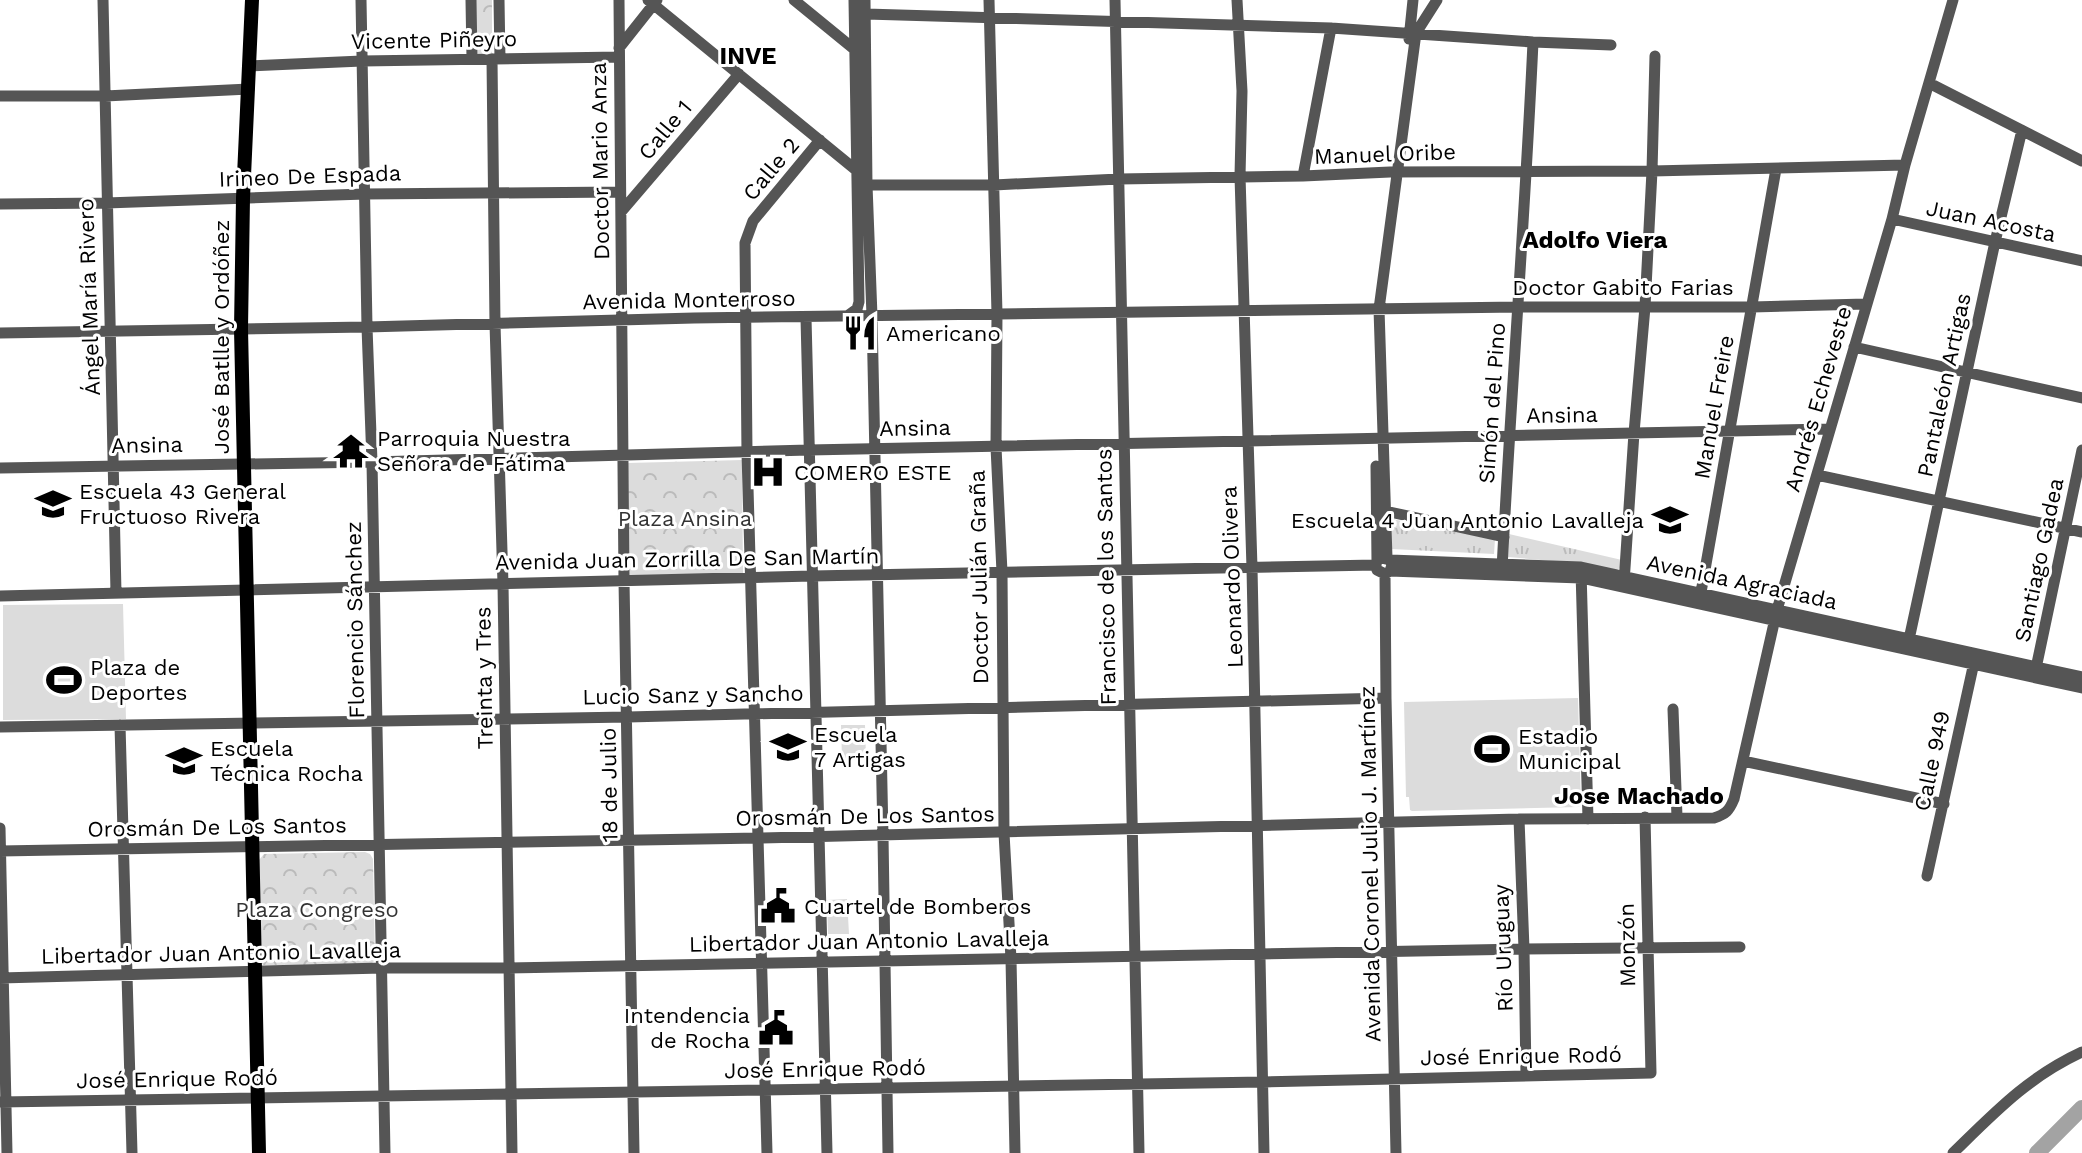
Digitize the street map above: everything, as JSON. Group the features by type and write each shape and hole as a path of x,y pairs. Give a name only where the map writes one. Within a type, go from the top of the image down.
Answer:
{"main road":[{"name":"José Batlle y Ordóñez","path":"252,0 241,329 259,1153"}],"street":[{"name":"Ángel María Rivero","path":"103,0 116,593"},
{"name":"Florencio Sánchez","path":"361,0 385,1153"},
{"path":"471,0 472,59"},
{"name":"Treinta y Tres","path":"499,0 494,192 495,324 503,584 512,1153"},
{"name":"Doctor Mario Anza","path":"619,0 622,321"},
{"path":"794,0 854,49"},
{"path":"845,317 857,309 859,302 854,0"},
{"path":"865,0 888,1153"},
{"name":"Doctor Julián Graña","path":"989,0 997,314 996,447 1002,572 1004,833 1011,959 1015,1153"},
{"name":"Francisco de los Santos","path":"1115,0 1139,1153"},
{"name":"Leonardo Olivera","path":"1237,0 1242,91 1240,176 1264,1153"},
{"name":"Avenida Coronel Julio J. Martínez","path":"1396,1153 1376,309 1413,33 1413,0"},
{"path":"1413,33 1437,0"},
{"name":"Andrés Echeveste","path":"1729,811 1776,615 1953,0"},
{"path":"619,52 653,1 856,170 867,185"},
{"path":"866,14 1331,28 1611,45"},
{"path":"1303,176 1331,28"},
{"name":"Simón del Pino","path":"1502,570 1533,42"},
{"name":"Vicente Piñeyro","path":"250,66 619,52"},
{"path":"1624,582 1645,307 1655,56"},
{"name":"Calle 1","path":"621,212 739,74"},
{"path":"1929,83 2082,161"},
{"path":"0,96 105,96 249,89"},
{"name":"Pantaleón Artigas","path":"1908,644 2022,130"},
{"name":"Calle 2","path":"767,1153 747,453 745,243 753,221 820,140"},
{"name":"Manuel Oribe","path":"867,185 994,185 1393,172 1652,171 1905,165"},
{"name":"Manuel Freire","path":"1700,599 1776,169"},
{"name":"Irineo De Espada","path":"0,204 365,194 620,192"},
{"name":"Juan Acosta","path":"1892,219 2082,261"},
{"name":"Doctor Gabito Farias","path":"1376,309 1866,304"},
{"name":"Avenida Monterroso","path":"0,333 1376,309"},
{"path":"806,318 827,1153"},
{"name":"18 de Julio","path":"622,321 634,1153"},
{"path":"1854,347 2082,398"},
{"name":"Ansina","path":"0,468 1830,429"},
{"name":"Avenida Coronel Julio J. Martínez","path":"1379,439 1385,511 1384,565"},
{"name":"Santiago Gadea","path":"2036,672 2082,450"},
{"path":"1817,475 2082,532"},
{"path":"1385,511 1504,537"},
{"name":"Avenida Agraciada","path":"1384,565 1581,573 2036,672 2082,688"},
{"name":"Avenida Juan Zorrilla De San Martín","path":"0,596 1384,565"},
{"path":"1581,573 1588,819"},
{"name":"Calle 949","path":"1927,876 1975,658"},
{"name":"Avenida Agraciada","path":"2036,672 2082,677"},
{"name":"Lucio Sanz y Sancho","path":"0,727 628,717 1386,698"},
{"path":"1673,709 1677,817"},
{"path":"120,725 132,1153"},
{"path":"1743,761 1944,804"},
{"name":"Orosmán De Los Santos","path":"0,851 883,836 1519,819 1714,818 1729,811"},
{"name":"Monzón","path":"1645,817 1651,1073"},
{"name":"Río Uruguay","path":"1519,819 1526,1075"},
{"path":"0,828 3,1102 7,1153"},
{"name":"Libertador Juan Antonio Lavalleja","path":"1,978 382,968 1740,947"},
{"path":"1953,1153 2011,1097 2039,1075 2082,1052"},
{"name":"José Enrique Rodó","path":"3,1102 1651,1073"}],"green space":[{"path":"476,0 492,0 492,53 477,53"},
{"name":"Plaza Ansina","path":"742,460 743,573 629,577 628,463"},
{"path":"1392,519 1495,539 1494,554 1391,549"},
{"path":"1509,534 1622,560 1620,568 1508,557"},
{"name":"Plaza de Deportes","path":"123,604 126,719 3,720 3,605"},
{"name":"Estadio Municipal","path":"1578,698 1579,807 1410,810 1409,797 1406,797 1404,702"},
{"path":"841,725 865,725 866,758 842,758"},
{"name":"Plaza Congreso","path":"365,852 373,859 375,960 370,965 263,965 259,860 264,854"},
{"path":"847,899 849,934 828,934 827,900"}],"waterway":[{"path":"2037,1153 2082,1108"}],"place":[{"name":"Americano","path":"860,333"},
{"name":"Parroquia Nuestra Señora de Fátima","path":"351,451"},
{"name":"COMERO ESTE","path":"768,472"},
{"name":"Escuela 43 General Fructuoso Rivera","path":"53,504"},
{"name":"Escuela 4 Juan Antonio Lavalleja","path":"1670,520"},
{"name":"Plaza de Deportes","path":"64,680"},
{"name":"Escuela 7 Artigas","path":"788,747"},
{"name":"Estadio Municipal","path":"1492,749"},
{"name":"Escuela Técnica Rocha","path":"184,761"},
{"name":"Cuartel de Bomberos","path":"778,906"},
{"name":"Intendencia de Rocha","path":"776,1028"}],"district":[{"name":"INVE","path":"748,56"},
{"name":"Adolfo Viera","path":"1595,240"},
{"name":"Jose Machado","path":"1639,796"}]}
